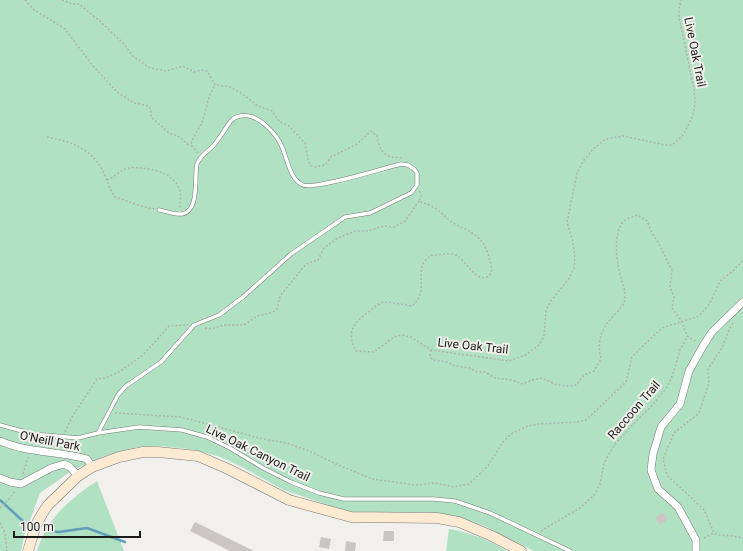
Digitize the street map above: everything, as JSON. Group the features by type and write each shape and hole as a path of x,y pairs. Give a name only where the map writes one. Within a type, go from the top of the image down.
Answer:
{"main road":[{"path":"28,551 36,525 42,514 48,505 74,479 92,467 119,457 143,452 158,452 198,456 228,469 289,500 351,517 437,518 459,522 492,536 521,551"}],"street":[{"path":"696,551 696,540 678,507 658,489 651,470 653,454 661,427 680,404 689,371 703,346 712,332 743,302"},
{"name":"O'Neill Park","path":"0,441 29,450 87,459 92,467"},
{"path":"55,466 56,453"},
{"name":"O'Neill Park","path":"0,478 21,484 55,466 64,464 70,467 74,479"}],"lane":[{"path":"98,432 118,395 126,386 161,362 194,325 219,315 243,297 291,254 345,217 370,213 406,196 414,190 417,185 417,173 408,165 401,164 321,185 304,186 296,180 279,142 270,130 259,120 249,116 239,116 231,120 213,146 197,163 196,194 194,201 186,212 181,214 159,210"},
{"name":"Live Oak Canyon Trail","path":"0,425 32,434 78,438 98,432 139,427 182,430 208,437 291,482 320,493 344,499 433,499 455,502 490,512 570,551"}],"path":[{"path":"25,0 34,10 65,29 93,66 117,92 134,103 149,106 151,117 156,122 169,133 180,137 186,144 191,145 201,157"},
{"path":"62,0 72,4 79,4 124,42 133,56 150,68 166,71 183,66 194,72 201,70 207,71 215,85"},
{"name":"Live Oak Trail","path":"417,185 421,197 419,200 434,207 453,224 477,235 486,245 492,269 491,274 482,278 476,275 456,256 443,254 430,256 424,262 420,272 422,287 418,302 412,306 385,302 378,305 354,325 352,335 353,345 356,351 374,352 394,337 402,335 411,337 430,350 510,361 526,355 539,345 544,336 546,310 551,301 570,277 574,268 575,259 573,242 567,222 577,173 584,160 593,149 606,139 623,136 665,145 672,145 684,134 693,115 695,103 694,89 678,9 681,0"},
{"path":"191,145 192,140 202,123 210,94 215,85"},
{"path":"215,85 230,87 241,93 258,106 272,111 280,122 289,126 305,143 310,165 315,167 325,165 331,157 357,144 370,131 377,136 378,143 382,151 391,157 402,157 408,165"},
{"path":"47,137 70,142 87,152 100,166 114,197 159,210"},
{"path":"107,180 115,177 130,167 146,168 166,174 175,181 180,192 181,214"},
{"path":"430,350 430,357 433,360 447,362 455,366 470,368 477,372 486,372 495,378 511,380 523,384 542,378 557,385 576,385 584,375 594,371 598,365 601,358 599,340 602,332 617,312 623,307 625,298 619,268 617,237 623,222 628,218 637,215 647,221 672,270 670,287 674,297 672,308 682,322 687,336 703,346"},
{"path":"109,410 116,414 181,417 260,438 286,443 309,451 372,479 416,485 435,483 454,487 469,484 488,466 503,442 511,434 528,426 538,424 577,422 586,420 626,382 632,358 644,344 662,328 699,316 710,303 720,281 734,270 743,260"},
{"path":"714,533 704,510 667,475 663,459 674,433 699,413 709,383 708,369 722,348 729,330 738,314 736,309"},
{"name":"Raccoon Trail","path":"534,534 580,508 596,494 600,484 604,464 615,444 650,408 668,386 680,350 687,336"},
{"path":"0,523 5,533 7,551"},
{"path":"696,540 702,539 714,533 743,538"}],"green space":[{"path":"0,0 743,0 743,551 534,551 482,525 428,512 357,513 339,509 284,490 218,456 190,449 160,446 137,447 107,455 73,470 40,493 24,536 21,551 0,551"},
{"path":"97,481 124,551 37,551 46,529 60,511 69,502"},
{"path":"449,529 479,537 507,551 446,551"}],"building":[{"path":"662,512 668,519 660,525 655,518"},
{"path":"195,522 254,551 230,551 190,531"},
{"path":"384,531 394,531 394,541 383,541"},
{"path":"321,537 331,539 329,549 319,547"},
{"path":"346,541 356,543 355,551 345,551"}],"waterway":[{"path":"0,500 25,523"},
{"path":"45,531 59,532 87,528 125,542"}]}
